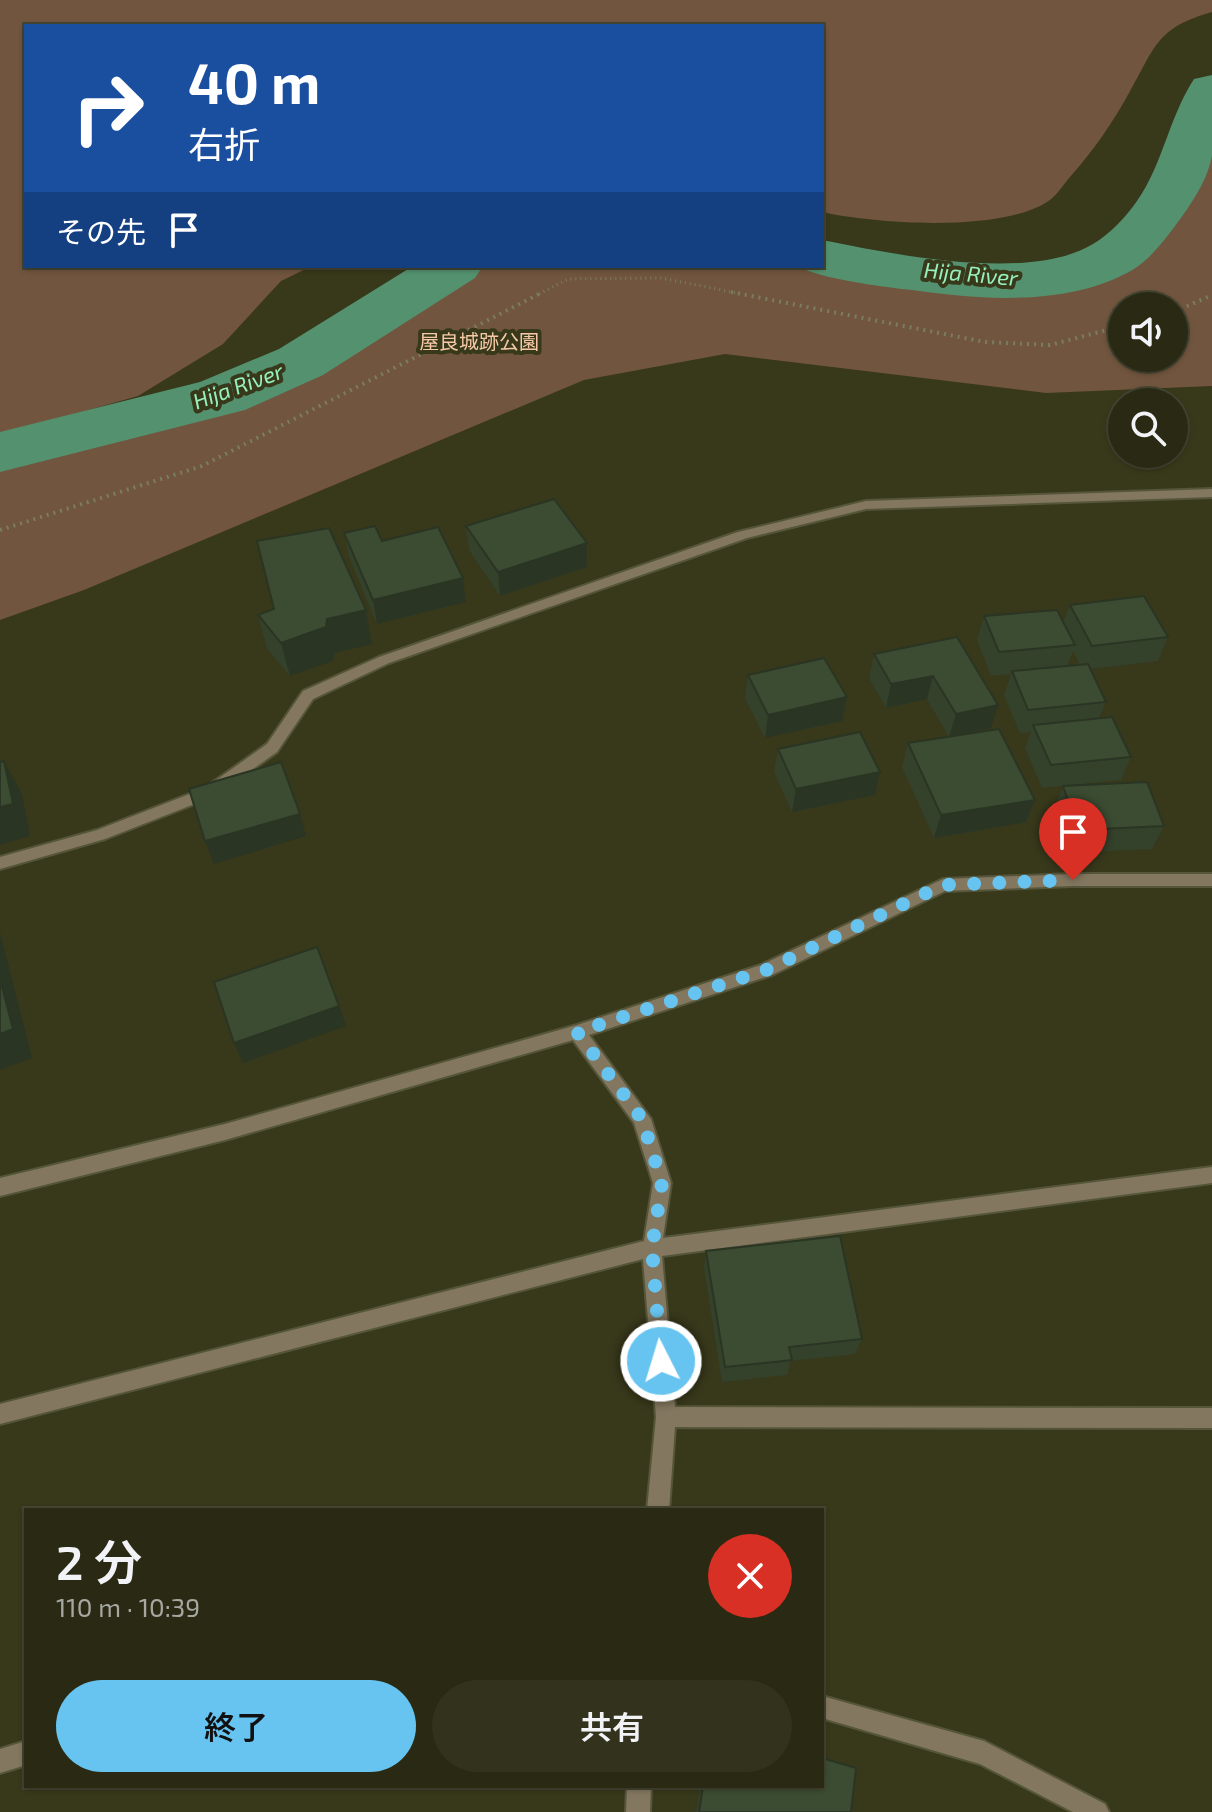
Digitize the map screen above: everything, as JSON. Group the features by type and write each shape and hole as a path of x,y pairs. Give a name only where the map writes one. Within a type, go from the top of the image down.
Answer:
{"street":[{"path":"0,863 100,835 210,792 272,748 308,695 384,660 743,535 866,505 1212,493"},
{"path":"0,1187 225,1132 577,1032 766,970 943,885 1073,880 1212,880"},
{"path":"577,1032 642,1119 662,1183 652,1248 666,1417 658,1508"},
{"path":"0,1414 652,1248 1212,1175"},
{"path":"666,1417 1212,1418"},
{"path":"824,1708 984,1753 1097,1812"},
{"path":"0,1761 24,1754"},
{"path":"638,1812 639,1788"}],"path":[{"path":"0,530 202,466 568,279 661,278 985,342 1050,345 1108,330"},
{"path":"1188,306 1212,295"}],"green space":[{"path":"0,0 1212,0 1212,12 1179,25 1160,41 1102,137 1050,200 1003,217 939,223 874,220 824,212 824,24 24,24 24,268 308,268 281,281 223,344 138,396 0,435"},
{"name":"屋良城跡公園","path":"1212,95 1212,386 1046,393 725,354 584,380 84,590 0,620 0,453 195,405 301,362 454,268 824,268 824,257 913,272 1019,280 1100,263 1162,203 1201,111"}],"building":[{"path":"554,499 587,543 498,572 466,526"},
{"path":"375,526 382,541 438,527 463,578 373,600 344,533"},
{"path":"329,528 366,610 327,619 326,627 281,643 258,615 274,609 257,541"},
{"path":"1144,596 1168,637 1092,646 1070,605"},
{"path":"1057,610 1075,645 999,652 984,616"},
{"path":"957,637 998,705 956,714 933,676 891,684 874,654"},
{"path":"824,658 847,697 768,715 748,675"},
{"path":"1088,664 1106,702 1028,710 1012,671"},
{"path":"1112,717 1131,757 1051,765 1033,725"},
{"path":"999,729 1035,800 941,815 908,743"},
{"path":"860,732 880,772 796,789 778,749"},
{"path":"4,761 13,804 0,807 0,762"},
{"path":"281,762 300,814 205,841 189,789"},
{"path":"1147,782 1164,826 1078,830 1063,786"},
{"path":"317,947 339,1006 234,1043 214,982"},
{"path":"0,979 13,1029 0,1034"},
{"path":"840,1236 862,1339 789,1347 792,1360 725,1367 706,1251"},
{"path":"824,1759 856,1768 851,1812 699,1812 703,1788 824,1788"}],"waterway":[{"name":"Hija River","path":"824,257 899,271 990,280 1036,279 1078,271 1114,256 1142,232 1166,198 1212,90"},
{"name":"Hija River","path":"0,452 222,396 301,362 451,268"}],"route":[{"path":"661,1361 652,1248 662,1183 642,1119 577,1032 766,970 943,885 1073,880"}]}
